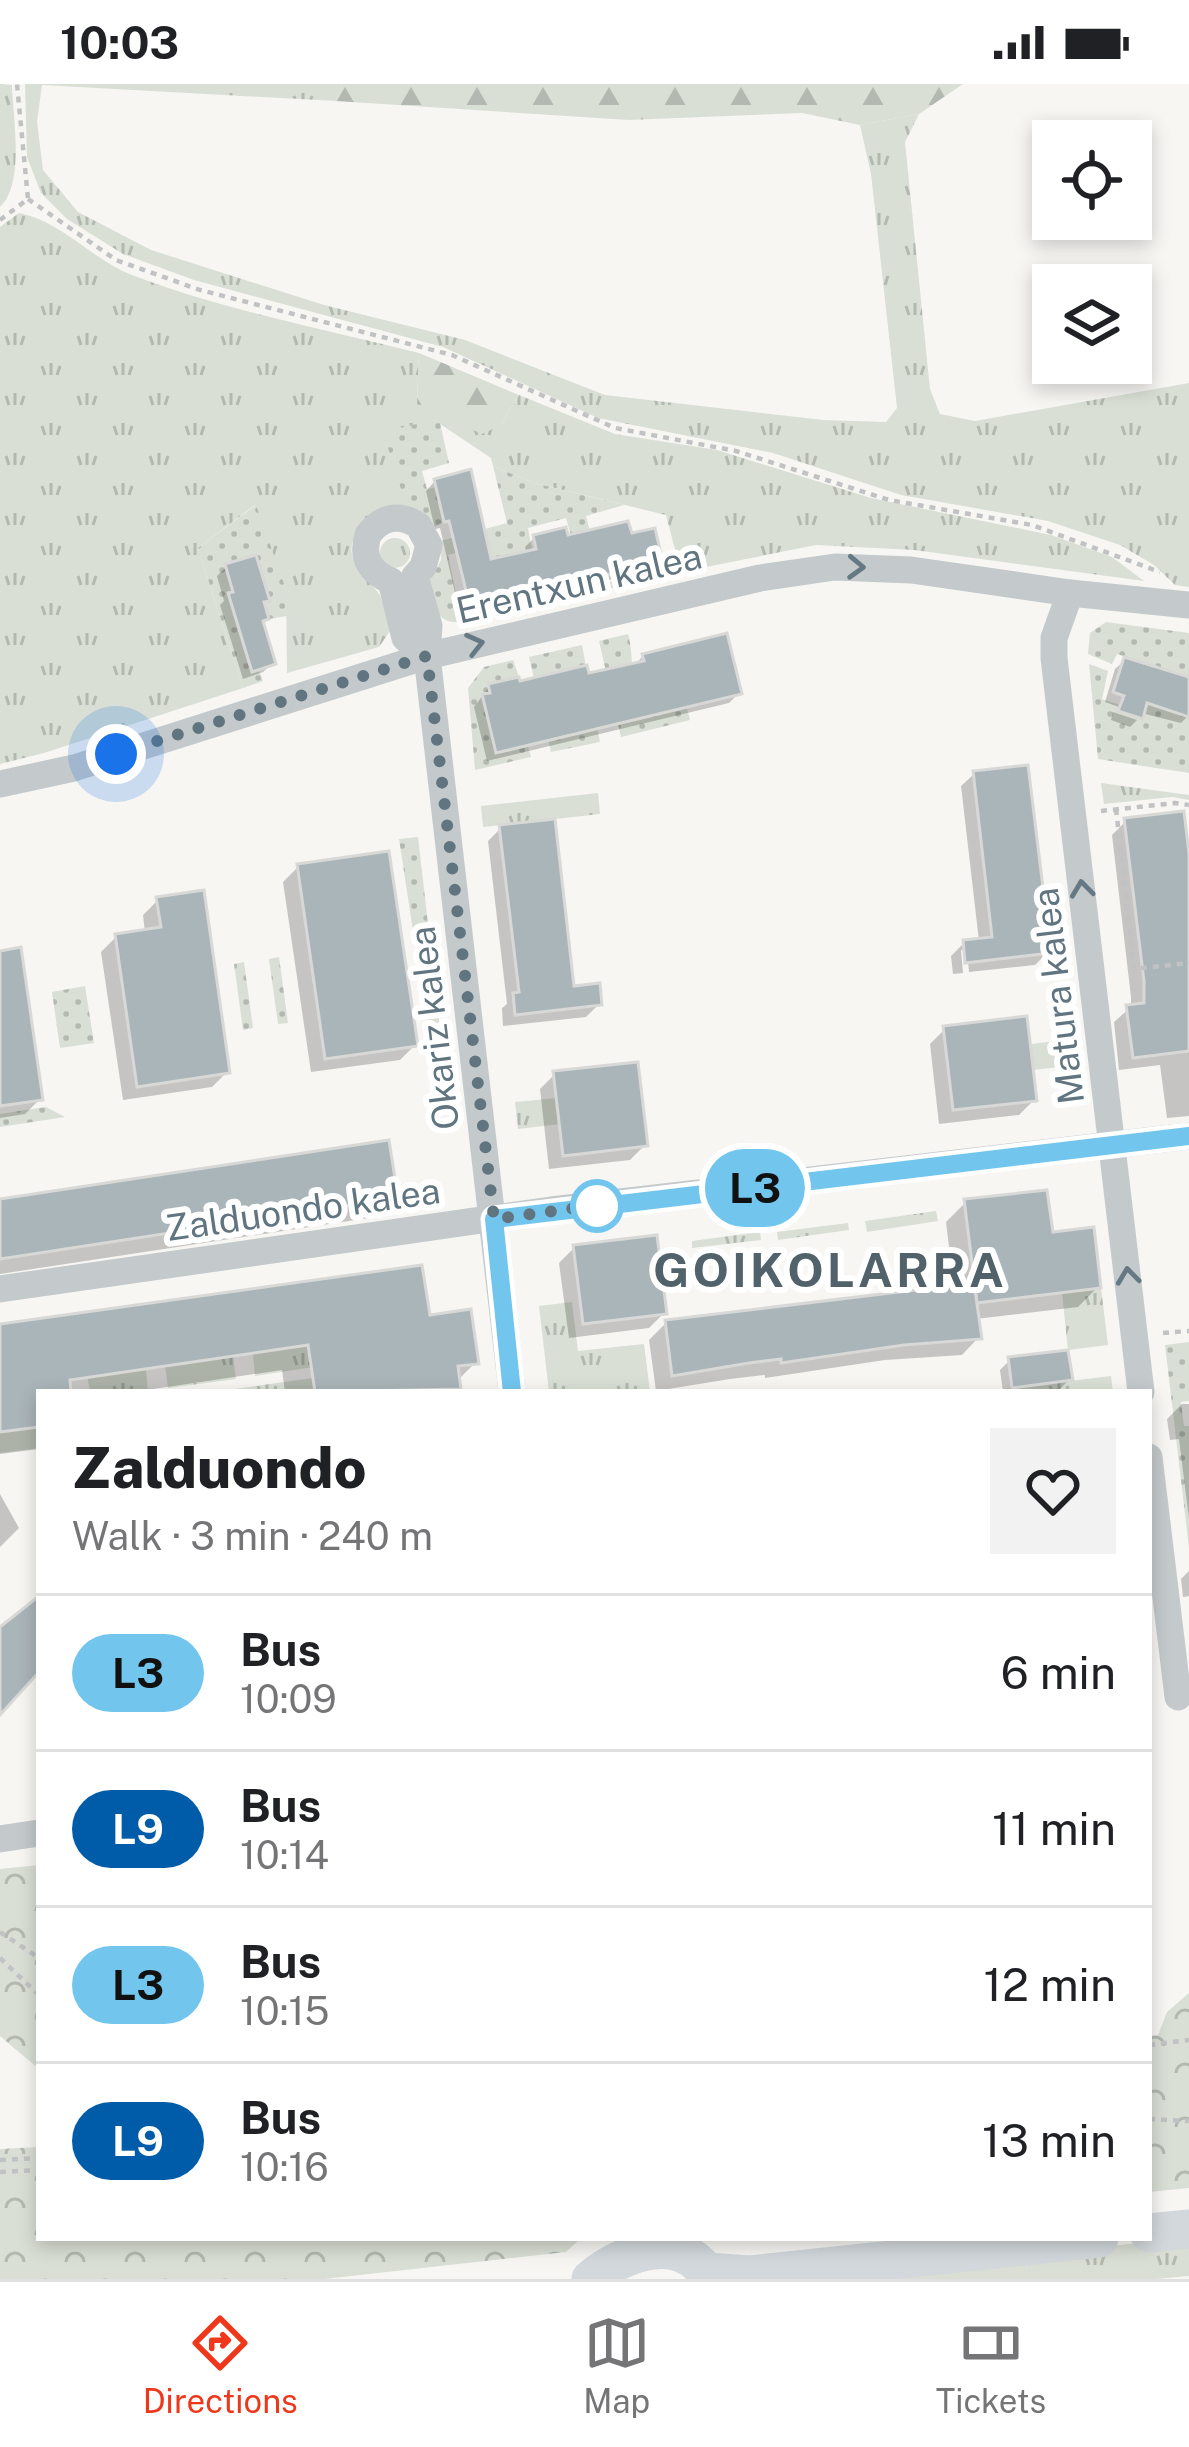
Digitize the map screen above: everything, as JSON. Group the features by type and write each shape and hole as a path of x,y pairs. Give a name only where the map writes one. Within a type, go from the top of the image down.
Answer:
{"main road":[{"path":"1152,2233 1189,2229"},
{"path":"593,2279 637,2244 685,2254 709,2275 750,2275 1071,2241"}],"street":[{"name":"Okariz kalea","path":"427,656 406,638 391,581 371,568 366,558 368,535 384,519 408,519 426,537 428,556 416,576 429,626 427,656 512,1389"},
{"name":"Erentxun kalea","path":"0,784 74,768 427,656 760,578 835,567 911,570 1189,605"},
{"name":"Matura kalea","path":"1070,593 1054,638 1054,658 1142,1389"},
{"name":"Zalduondo kalea","path":"0,1288 494,1219 1189,1136"},
{"path":"1152,1478 1183,1697 1152,1700"},
{"path":"0,1839 36,1834"}],"path":[{"path":"17,84 28,200"},
{"path":"0,220 28,200"},
{"path":"28,200 116,260 200,290 452,355 615,428 736,451 889,500 1032,525 1154,567 1166,576"},
{"path":"1096,812 1189,805"},
{"path":"1116,809 1134,969 1189,963"},
{"path":"1157,1333 1189,1330"},
{"path":"0,1932 36,1956"},
{"path":"0,1958 36,1992"},
{"path":"1152,2044 1189,2040"},
{"path":"1152,2119 1189,2121"},
{"path":"0,2160 36,2158"},
{"path":"0,2172 36,2170"}],"green space":[{"path":"0,84 12,85 16,150 13,183 0,207"},
{"path":"25,84 342,84 336,101 42,85 37,122 43,170 78,212 151,250 324,305 465,340 605,395 823,420 886,422 897,408 871,174 860,125 919,114 905,142 930,389 940,414 975,421 1189,383 1189,587 1175,585 1154,565 1120,545 1048,521 901,495 773,453 598,418 443,347 194,280 123,254 67,219 41,193 27,157"},
{"path":"342,84 963,84 919,114 860,125 802,113 629,120 336,101"},
{"path":"19,213 49,224 132,275 238,309 419,353 417,404 501,425 519,395 615,434 717,450 871,498 1051,535 1112,557 1144,581 914,550 816,545 681,572 666,515 534,483 493,466 491,458 434,420 407,508 363,520 352,542 353,559 380,595 385,610 390,631 379,647 287,673 286,589 255,505 198,548 243,688 0,764 0,227"},
{"path":"419,353 519,395 501,425 482,434 417,404"},
{"path":"434,420 440,423 449,463 422,471 427,489 436,487 444,522 434,527 407,508 383,432"},
{"path":"493,466 534,483 624,505 586,516 603,583 638,576 639,582 563,599 560,590 584,584 566,518 528,528 532,550 491,560 487,545 448,555 462,622 441,617 428,584 441,560 440,541 507,523"},
{"path":"256,505 286,589 287,616 269,619 264,602 270,600 256,555 225,564 233,592 229,593 263,681 243,688 198,548"},
{"path":"395,538 406,542 410,553 406,564 395,568 384,564 380,553 384,542"},
{"path":"1106,622 1189,633 1189,677 1117,654 1112,664 1088,654 1090,633"},
{"path":"628,634 636,719 687,708 690,720 621,737 599,641"},
{"path":"582,645 600,742 551,752 529,657"},
{"path":"513,660 519,677 488,684 490,693 482,695 496,752 528,746 531,757 475,770 468,688 484,667"},
{"path":"1089,664 1108,671 1102,699 1120,705 1119,711 1142,718 1147,703 1189,717 1189,773 1098,759"},
{"path":"1101,783 1189,795 1189,800 1172,797 1104,804"},
{"path":"598,793 600,814 483,827 481,806"},
{"path":"418,837 441,1037 435,1039 434,1029 428,1029 399,839"},
{"path":"279,957 288,1023 278,1024 269,959"},
{"path":"244,962 253,1028 243,1030 234,964"},
{"path":"85,986 94,1043 60,1048 52,992"},
{"path":"1073,1039 1076,1065 1034,1070 1031,1044"},
{"path":"557,1098 560,1124 518,1129 515,1102"},
{"path":"46,1107 65,1117 0,1127 0,1114"},
{"path":"936,1211 938,1221 867,1232 865,1221"},
{"path":"848,1223 849,1230 778,1240 777,1232"},
{"path":"760,1232 761,1240 692,1248 692,1241"},
{"path":"1101,1288 1108,1345 1068,1350 1062,1293"},
{"path":"572,1302 578,1351 644,1344 650,1389 549,1389 539,1306"},
{"path":"1189,1342 1189,1401 1181,1402 1184,1426 1189,1426 1189,1548 1165,1345"},
{"path":"314,1344 353,1361 255,1376 252,1345 259,1352"},
{"path":"233,1356 236,1379 168,1388 164,1358 171,1365"},
{"path":"86,1369 146,1369 148,1389 89,1389"},
{"path":"334,1375 315,1389 235,1389"},
{"path":"1111,1376 1113,1389 1003,1389"},
{"path":"36,1427 36,1448 0,1453 0,1432"},
{"path":"36,1865 36,2066 0,2036 0,1869"},
{"path":"1189,1993 1189,2188 1152,2192 1152,2036 1158,2035 1167,2012"},
{"path":"36,2147 36,2241 578,2241 566,2252 324,2279 0,2279 0,2149"},
{"path":"1189,2238 1189,2276 832,2279 831,2274"}],"building":[{"path":"471,469 491,559 536,549 533,535 566,527 568,535 628,521 632,533 655,528 663,563 545,588 545,584 470,607 434,479"},
{"path":"256,555 270,601 264,602 269,619 263,621 276,664 252,672 228,593 233,592 225,564"},
{"path":"727,633 742,694 496,753 482,694 490,693 488,684 587,665 589,673 644,661 642,654"},
{"path":"1124,657 1189,677 1189,717 1147,703 1143,719 1118,711 1124,696 1113,692"},
{"path":"1028,765 1051,953 965,963 963,940 992,937 973,771"},
{"path":"1184,811 1189,854 1189,1051 1133,1058 1126,1005 1144,1003 1144,981 1124,818"},
{"path":"555,819 574,986 600,983 602,1005 515,1015 513,993 519,992 499,825"},
{"path":"389,851 418,1046 325,1059 297,864"},
{"path":"204,890 230,1073 137,1087 115,934 161,927 156,897"},
{"path":"21,947 43,1100 0,1106 0,951"},
{"path":"1027,1016 1037,1101 953,1110 943,1026"},
{"path":"638,1062 648,1146 563,1156 553,1071"},
{"path":"389,1140 398,1198 0,1259 0,1199"},
{"path":"1047,1190 1053,1232 1094,1227 1101,1288 977,1303 964,1199"},
{"path":"657,1235 667,1314 583,1324 573,1245"},
{"path":"422,1265 430,1315 471,1309 479,1364 458,1366 461,1389 315,1389 308,1345 70,1380 71,1389 36,1389 36,1427 0,1432 0,1324"},
{"path":"974,1283 982,1339 781,1363 781,1359 672,1376 665,1320"},
{"path":"1068,1350 1073,1380 1012,1388 1008,1357"},
{"path":"36,1598 36,1675 0,1715 0,1627"}],"bus line":[{"name":"L3","path":"512,1389 494,1219 1189,1136"}],"district":[{"name":"GOIKOLARRA","path":"830,1270"}],"route":[{"path":"116,754 427,656 494,1219 607,1204 597,1206"}]}
